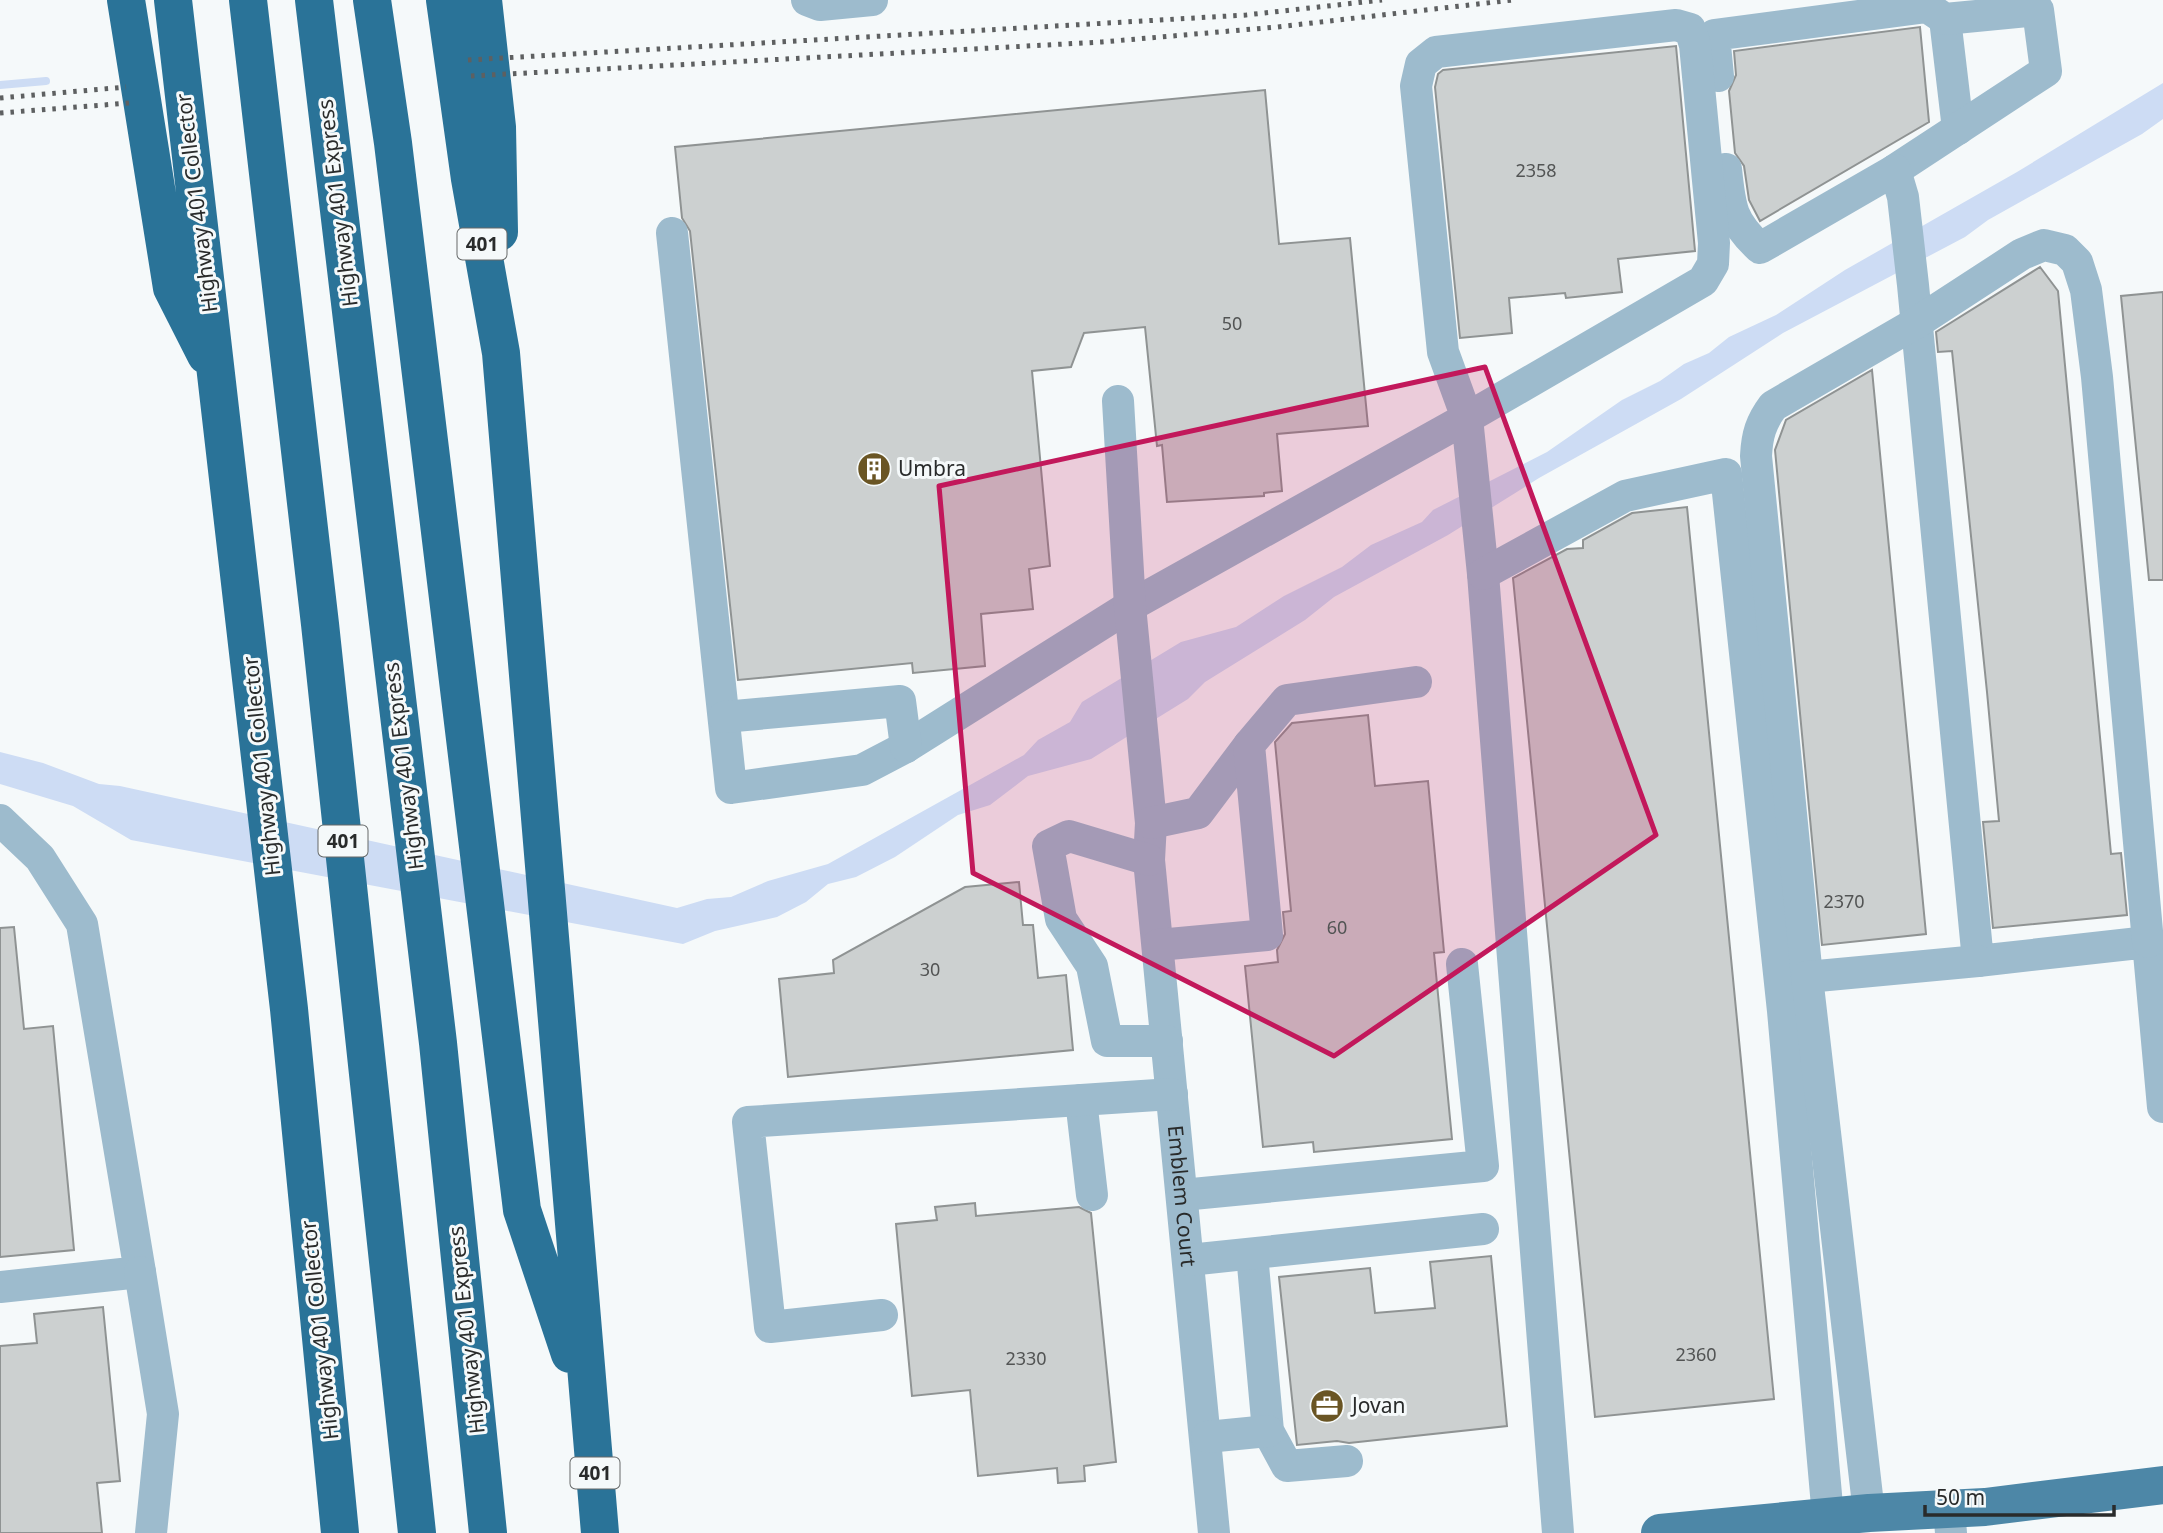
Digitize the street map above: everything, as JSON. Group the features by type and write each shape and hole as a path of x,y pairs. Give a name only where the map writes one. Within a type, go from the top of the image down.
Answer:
{"highway":[{"path":"126,0 172,288 218,379"},
{"name":"Highway 401 Collector","path":"173,0 289,1009 340,1533"},
{"name":"401","path":"248,0 321,637 417,1533"},
{"name":"Highway 401 Express","path":"314,0 438,1043 488,1533"},
{"path":"372,0 393,143 522,1210 590,1413"},
{"path":"445,0 452,42 480,131"},
{"path":"480,131 489,42 483,0"},
{"name":"401","path":"480,131 600,1533"}],"main road":[{"path":"1660,1533 1869,1513 1950,1521 2163,1485"}],"street":[{"path":"807,0 820,5 872,0"},
{"path":"1927,7 1945,19 2038,10 2046,71 1958,129 1899,184 1760,248 1739,228 1729,197 1714,35 1927,7"},
{"path":"1945,19 1958,129"},
{"path":"672,233 731,788 862,771 906,747 1130,606 1466,418 1703,281 1713,264 1714,243 1695,45 1690,29 1676,25 1436,52 1421,64 1416,86 1443,352 1466,418 1482,563 1558,1533"},
{"path":"1899,184 1913,285 1978,961"},
{"path":"1869,1513 1807,977 1766,565 1756,456 1757,437 1762,420 1773,406 1916,323 2022,254 2044,245 2065,250 2077,262 2086,290 2097,377 2163,1107"},
{"name":"Emblem Court","path":"1118,401 1130,606 1151,823 1149,860 1207,1437 1214,1533"},
{"path":"1482,563 1625,496 1726,474 1783,1011 1828,1517"},
{"path":"1151,823 1198,813 1248,745 1287,700 1416,681"},
{"path":"724,717 900,701 906,747"},
{"path":"1158,945 1266,935 1248,745"},
{"path":"0,820 40,858 82,924 163,1414 151,1533"},
{"path":"1149,860 1069,836 1048,846 1061,919 1092,966 1107,1041 1167,1041"},
{"path":"1807,977 2148,942"},
{"path":"1182,1195 1483,1166 1462,964"},
{"path":"882,1315 770,1327 748,1122 1172,1094"},
{"path":"1081,1100 1092,1195"},
{"path":"1189,1260 1483,1229"},
{"path":"1252,1254 1268,1431 1287,1466 1347,1461"},
{"path":"0,1287 139,1272"},
{"path":"1207,1437 1268,1431"}],"highlighted area":[{"path":"1485,367 1656,835 1334,1056 973,873 939,486"}],"water":[{"path":"2163,83 2163,119 2142,134 1988,220 1965,237 1783,333 1681,399 1539,478 1448,535 1334,597 1305,620 1205,682 1188,699 1091,759 1028,776 990,805 958,815 895,857 856,877 828,884 806,902 777,917 715,931 683,944 131,840 73,806 0,784 0,752 43,763 99,784 120,786 677,908 707,899 731,897 768,881 828,864 1024,755 1038,740 1070,722 1082,702 1181,642 1236,627 1284,596 1342,567 1371,545 1422,522 1433,510 1547,452 1622,400 1660,381 1684,364 1709,353 1729,337 1776,315 1845,270 2017,172"}],"building":[{"path":"1920,27 1929,122 1760,221 1749,200 1744,166 1735,153 1729,91 1736,75 1734,51"},
{"path":"1676,46 1695,251 1618,259 1622,292 1566,298 1565,293 1509,298 1512,333 1460,338 1435,87 1438,74 1443,70"},
{"name":"Umbra","path":"1265,90 1279,244 1350,238 1368,426 1277,434 1282,491 1264,493 1264,496 1167,502 1162,445 1157,446 1145,327 1084,333 1071,367 1032,371 1050,566 1029,569 1033,609 981,614 985,666 913,673 912,663 738,680 690,231 682,218 675,147"},
{"path":"2040,267 2058,291 2111,854 2121,853 2127,915 1993,928 1983,822 1999,821 1987,692 1952,351 1938,352 1936,332"},
{"path":"2163,292 2163,580 2149,580 2121,296"},
{"path":"1872,370 1926,934 1822,945 1775,450 1786,420"},
{"path":"1687,507 1774,1399 1595,1417 1513,578 1567,549 1583,548 1583,540 1632,513"},
{"path":"1368,715 1375,786 1428,781 1444,952 1434,953 1452,1139 1314,1152 1313,1142 1263,1147 1245,966 1278,962 1277,950 1285,934 1283,912 1291,911 1275,742 1292,723"},
{"path":"1019,882 1023,925 1033,925 1038,978 1066,975 1073,1050 788,1077 779,979 834,973 833,960 965,887"},
{"path":"14,927 24,1029 53,1026 74,1250 0,1257 0,928"},
{"path":"975,1203 976,1216 1079,1207 1091,1213 1116,1462 1084,1466 1085,1481 1058,1483 1057,1468 978,1476 970,1390 912,1396 896,1224 937,1220 935,1207"},
{"path":"1491,1256 1507,1426 1349,1443 1337,1441 1297,1445 1279,1277 1370,1268 1375,1313 1435,1308 1430,1262"},
{"path":"103,1307 120,1481 97,1483 102,1533 0,1533 0,1346 37,1343 34,1314"}],"waterway":[{"path":"0,85 46,81"}],"railway":[{"path":"468,60 1246,15 1382,0"},
{"path":"471,76 1102,42 1277,27 1513,0"},
{"path":"0,98 126,87"},
{"path":"0,113 129,103"}],"place":[{"name":"Umbra","path":"874,469"},
{"name":"Jovan","path":"1327,1406"}]}
